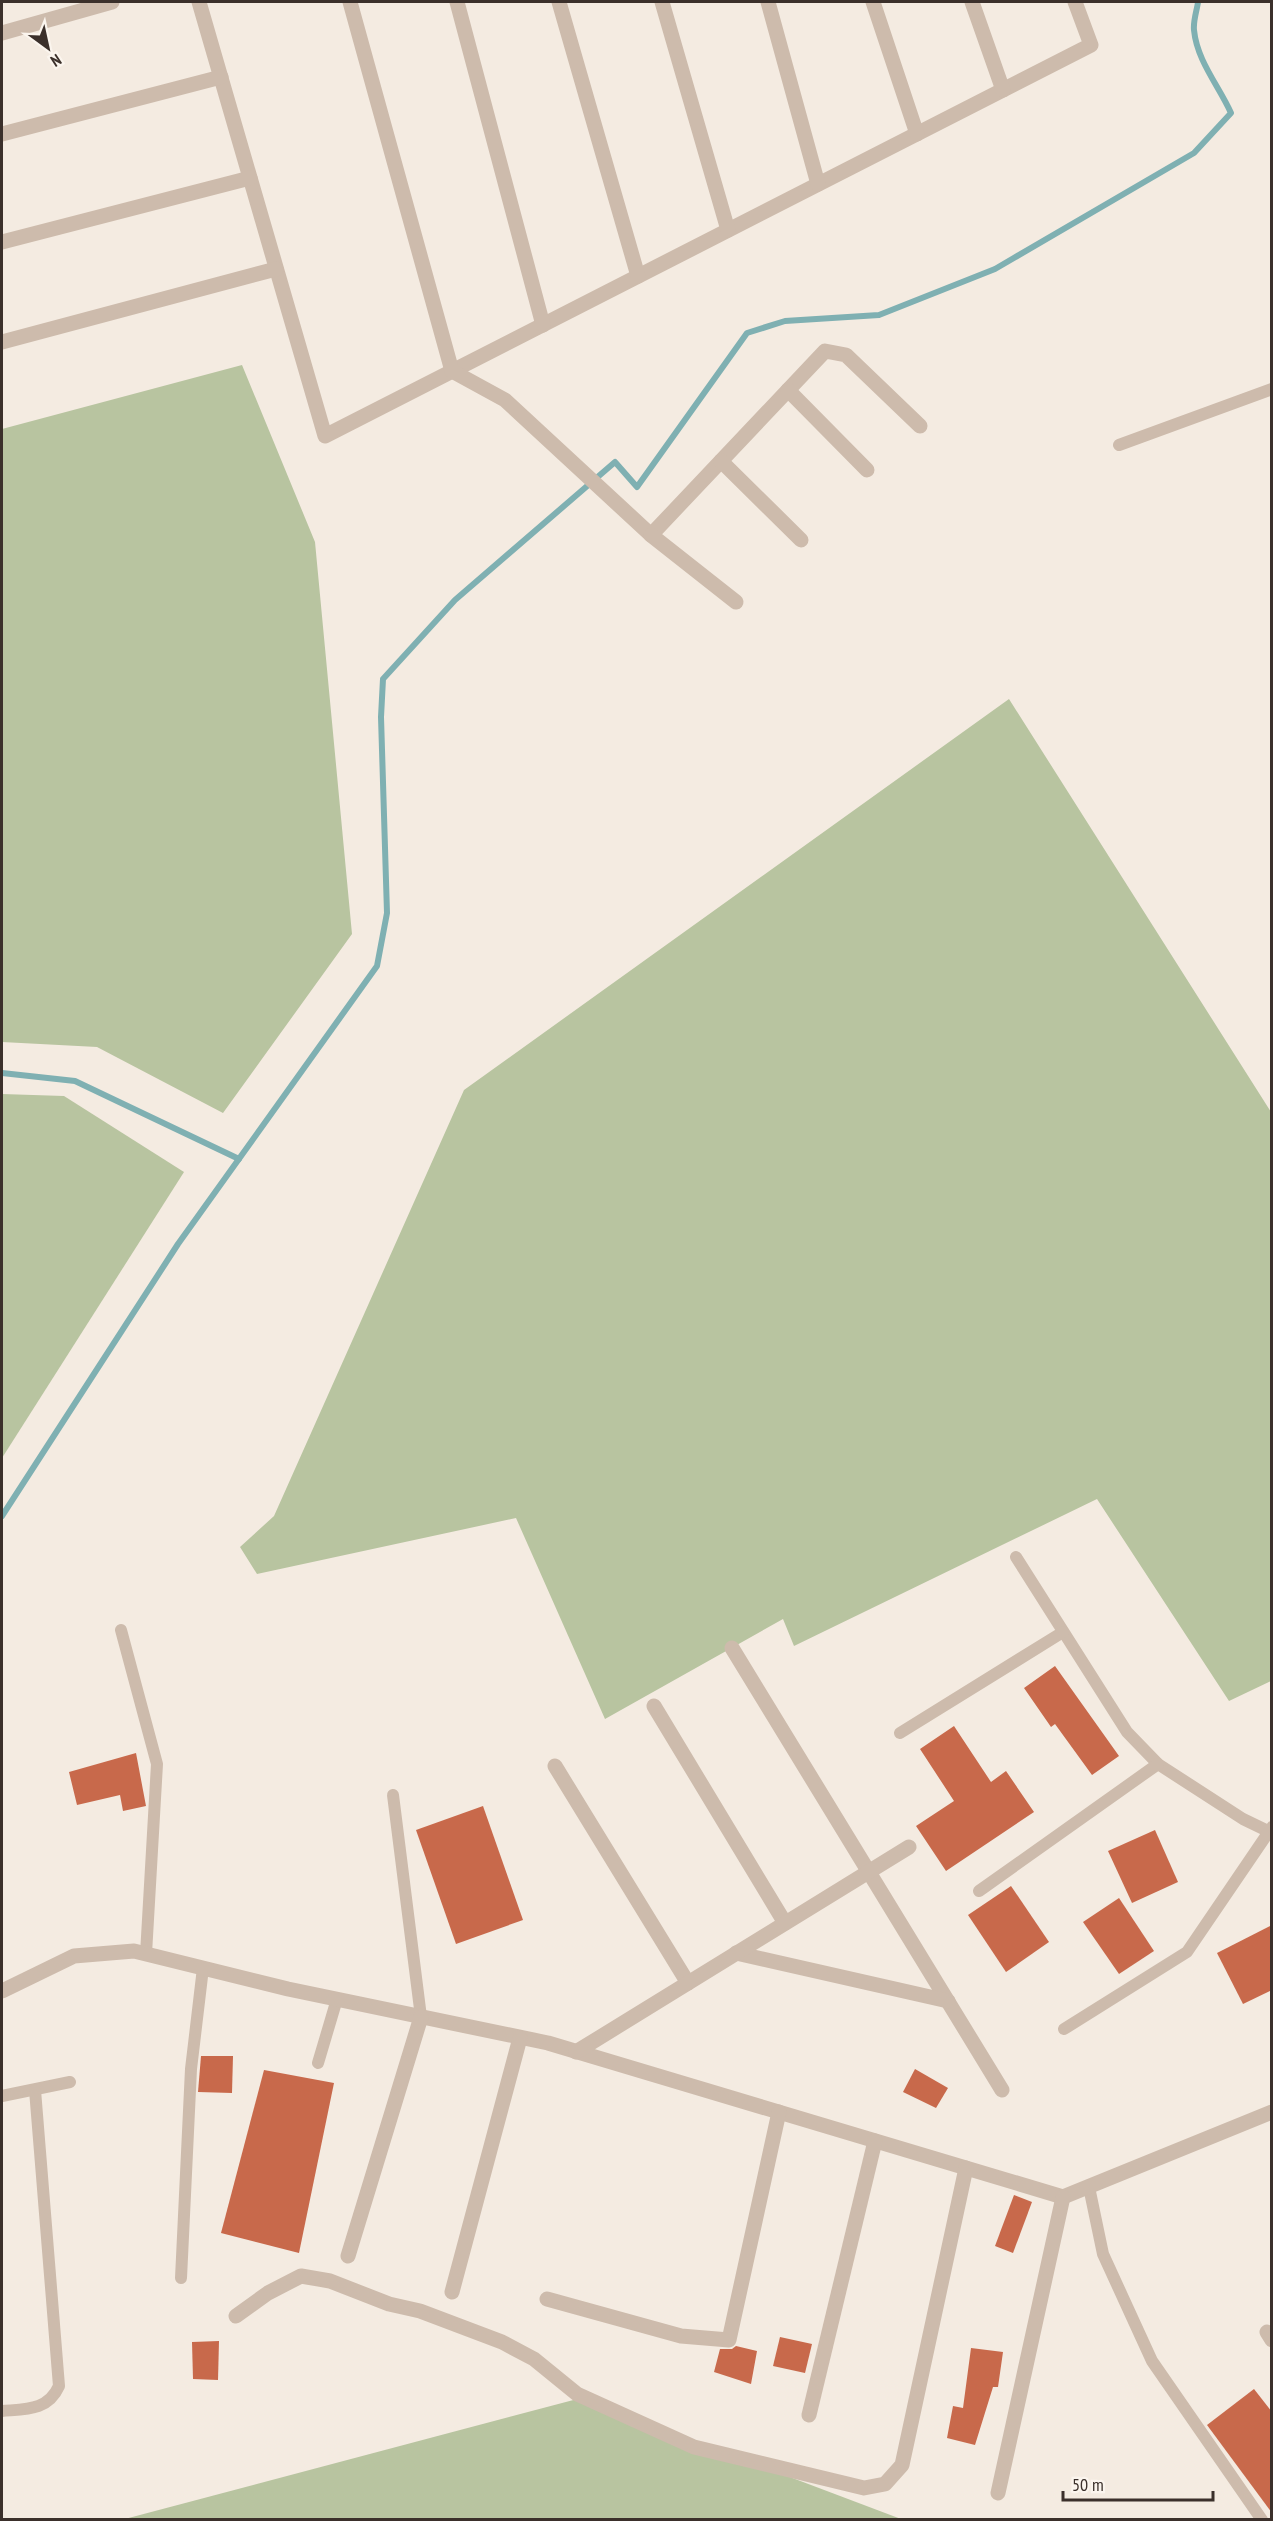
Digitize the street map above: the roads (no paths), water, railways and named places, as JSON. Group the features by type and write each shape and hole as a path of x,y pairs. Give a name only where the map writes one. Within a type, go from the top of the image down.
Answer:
{"street":[{"path":"2,33 112,2"},
{"path":"199,2 325,436 1091,45 1075,2"},
{"path":"350,2 452,371 505,400 651,535 736,602"},
{"path":"457,2 543,325"},
{"path":"559,2 638,276"},
{"path":"662,2 728,230"},
{"path":"768,2 818,184"},
{"path":"873,2 917,134"},
{"path":"972,2 1004,90"},
{"path":"2,134 221,77"},
{"path":"2,242 250,178"},
{"path":"2,342 276,269"},
{"path":"651,535 825,351 846,355 920,426"},
{"path":"788,390 867,470"},
{"path":"721,461 801,540"},
{"path":"732,1648 1002,2090"},
{"path":"654,1706 785,1923"},
{"path":"555,1766 688,1983"},
{"path":"576,2052 909,1847"},
{"path":"2,1991 74,1956 134,1951 576,2052 1063,2197 1272,2112"},
{"path":"736,1953 948,2001"},
{"path":"348,2256 421,2017"},
{"path":"452,2292 520,2038"},
{"path":"547,2299 681,2336 729,2340 779,2112"},
{"path":"809,2415 875,2141"},
{"path":"236,2316 267,2294 301,2276 330,2281 388,2304 420,2312 502,2342 534,2359 578,2394 694,2447 864,2488 885,2484 902,2465 966,2168"},
{"path":"998,2493 1063,2197"}],"lane":[{"path":"1119,445 1272,389"},
{"path":"1016,1557 1127,1732 1158,1764 1243,1819 1271,1831 1187,1952 1064,2029"},
{"path":"120,1630 157,1764 146,1954"},
{"path":"900,1733 1063,1632"},
{"path":"979,1891 1158,1764"},
{"path":"393,1795 421,2017"},
{"path":"181,2278 191,2069 204,1968"},
{"path":"318,2063 337,1999"},
{"path":"2,2096 70,2082"},
{"path":"2,2412 41,2407 49,2402 58,2386 35,2090"},
{"path":"1089,2187 1103,2254 1152,2361 1262,2520"}],"waterway":[{"path":"2,1516 178,1244 377,966 387,913 381,717 383,679 455,600 615,462 637,487 747,333 785,321 879,315 995,269 1194,153 1231,113 1199,52 1194,27 1198,2"},
{"path":"2,1073 75,1081 239,1159"}]}
